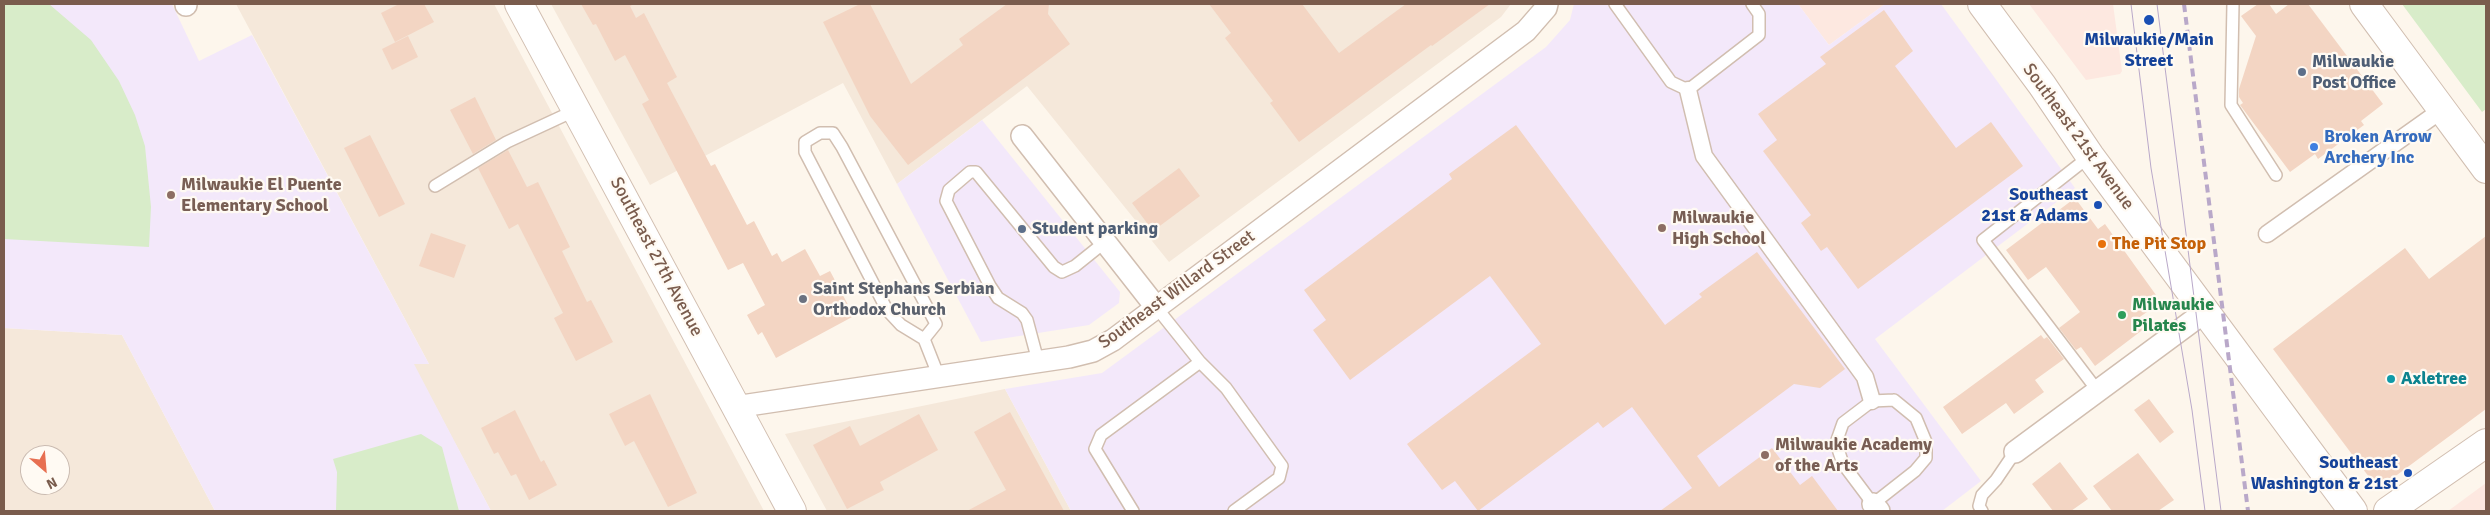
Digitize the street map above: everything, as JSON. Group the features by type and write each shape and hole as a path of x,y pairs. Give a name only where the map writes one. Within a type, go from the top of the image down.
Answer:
{"street":[{"name":"Southeast 27th Avenue","path":"519,4 792,511"},
{"name":"Southeast 21st Avenue","path":"1982,4 2042,85 2090,156 2353,511"},
{"path":"2364,4 2486,169"},
{"name":"Southeast Willard Street","path":"736,407 1038,362 1094,350 1113,340 1526,30 1546,6"},
{"path":"1688,90 1704,156 1865,377 1872,401"},
{"path":"2267,234 2442,109"},
{"path":"1022,136 1156,307"},
{"path":"2015,452 2097,390 2206,312"},
{"path":"2388,511 2486,443"}],"lane":[{"path":"1615,4 1671,82 1688,90 1760,35 1759,14 1752,4"},
{"path":"2233,4 2231,105 2276,175"},
{"path":"435,186 508,142 576,110"},
{"path":"924,339 936,324 842,147 832,133 820,133 805,142 805,152 887,310 901,325 924,339 939,376"},
{"path":"2090,156 1983,240 2097,390"},
{"path":"1038,362 1027,320 1022,313 998,298 990,286 946,200 948,190 970,172 976,172 1054,267 1062,272 1075,266 1105,242"},
{"path":"1156,307 1200,362 1226,388 1282,466 1279,478 1234,511"},
{"path":"1133,511 1096,449 1101,435 1200,362"},
{"path":"1894,400 1916,418 1926,442 1926,458 1915,471 1876,507 1843,464 1836,443 1843,423 1872,401 1894,400"},
{"path":"1982,511 1979,506 1982,495 1996,480 2015,452"}],"shaded area":[{"name":"Milwaukie El Puente Elementary School","path":"4,4 172,4 199,61 252,35 429,364 414,364 491,511 215,511 122,335 4,328"},
{"path":"236,4 494,4 764,511 491,511 413,364 429,364"},
{"path":"551,4 1511,4 1501,17 1169,262 1027,86 897,184 843,83 650,185"},
{"name":"Milwaukie High School","path":"1574,4 1798,4 1829,45 1885,4 1941,4 2075,188 1875,339 1981,481 1942,511 1071,511 1005,389 1102,373 1546,47 1570,20"},
{"path":"1798,4 1885,4 1829,45"},
{"path":"2029,4 2113,4 2122,71 2120,74 2086,80"},
{"path":"982,120 1120,292 1119,303 1089,325 981,342 897,184"},
{"path":"4,328 122,335 215,511 4,511"},
{"path":"1005,389 1071,511 827,511 785,434"},
{"path":"2486,483 2486,511 2448,511"}],"green space":[{"path":"4,4 49,4 91,40 119,81 135,115 145,146 151,207 149,247 4,239"},
{"path":"2402,4 2486,4 2486,109 2482,112"},
{"path":"421,434 442,447 459,511 336,511 337,472 333,459"}],"building":[{"path":"399,4 424,4 434,22 395,42 381,13"},
{"path":"581,4 634,4 630,6 636,18 644,13 677,77 667,83 711,166 715,164 747,225 754,221 772,256 777,253 782,262 805,249 820,276 830,271 854,316 776,358 762,332 758,335 747,315 765,305 743,263 728,270 642,104 649,100 625,55 615,61 596,24 593,25"},
{"path":"860,4 870,4 911,84 963,45 959,39 1007,4 1049,4 1048,14 1070,44 908,165 870,116 823,22"},
{"path":"1209,4 1302,4 1339,53 1406,4 1490,4 1299,142 1270,103 1273,101 1225,38 1231,33"},
{"name":"Milwaukie Post Office","path":"2258,4 2269,4 2276,14 2289,4 2308,4 2383,104 2361,121 2364,125 2318,159 2315,154 2290,172 2240,105 2243,103 2239,97 2239,89 2256,36 2241,16"},
{"path":"1884,10 1913,51 1895,66 1956,148 1991,122 2023,166 1858,289 1827,247 1821,251 1801,223 1811,215 1763,151 1777,140 1758,114 1826,64 1820,57"},
{"path":"408,36 418,57 392,70 382,49"},
{"path":"475,97 496,140 473,154 450,110"},
{"path":"1516,125 1665,325 1702,297 1699,294 1757,252 1845,369 1820,388 1794,384 1697,456 1719,487 1772,448 1800,485 1812,476 1838,511 1660,511 1692,488 1632,407 1603,428 1598,422 1478,511 1455,481 1442,490 1407,444 1541,344 1490,276 1350,380 1313,330 1326,320 1304,290 1452,179 1449,174"},
{"path":"370,135 405,204 379,217 344,148"},
{"path":"508,150 527,187 538,182 570,247 562,251 587,302 591,300 613,342 576,361 554,318 563,313 518,224 509,229 478,168"},
{"path":"1179,168 1200,196 1153,231 1132,203"},
{"path":"2075,198 2098,229 2105,224 2161,302 2137,319 2145,328 2095,366 2081,347 2076,350 2059,328 2080,312 2046,267 2028,280 2006,250"},
{"path":"431,233 466,245 454,278 419,266"},
{"name":"Axletree","path":"2486,236 2486,409 2378,489 2273,349 2405,248 2429,279"},
{"path":"2041,335 2044,339 2047,337 2064,359 2035,380 2044,392 2014,414 2006,403 1962,434 1943,407"},
{"path":"650,394 697,493 668,507 634,441 625,446 609,414"},
{"path":"2149,399 2174,432 2160,443 2134,410"},
{"path":"515,410 541,462 544,460 557,485 529,500 516,474 511,476 498,452 494,454 481,428"},
{"path":"1010,412 1064,511 967,511 1006,490 974,432"},
{"path":"919,414 938,450 880,482 884,490 847,509 813,445 850,426 860,446"},
{"path":"2138,453 2174,500 2158,511 2112,511 2093,486"},
{"path":"2060,462 2088,499 2071,511 2053,511 2032,484"}],"tram line":[{"path":"2131,4 2151,168 2192,410 2205,511"},
{"path":"2157,4 2221,511"}],"railway":[{"path":"2184,4 2248,511"}],"place":[{"name":"Milwaukie/Main Street","path":"2149,20"},
{"name":"Milwaukie Post Office","path":"2302,72"},
{"name":"Broken Arrow Archery Inc","path":"2314,147"},
{"name":"Milwaukie El Puente Elementary School","path":"171,195"},
{"name":"Southeast 21st & Adams","path":"2098,205"},
{"name":"Milwaukie High School","path":"1662,228"},
{"name":"Student parking","path":"1022,229"},
{"name":"The Pit Stop","path":"2102,244"},
{"name":"Saint Stephans Serbian Orthodox Church","path":"803,299"},
{"name":"Milwaukie Pilates","path":"2122,315"},
{"name":"Axletree","path":"2391,379"},
{"name":"Milwaukie Academy of the Arts","path":"1765,455"},
{"name":"Southeast Washington & 21st","path":"2408,473"}]}
